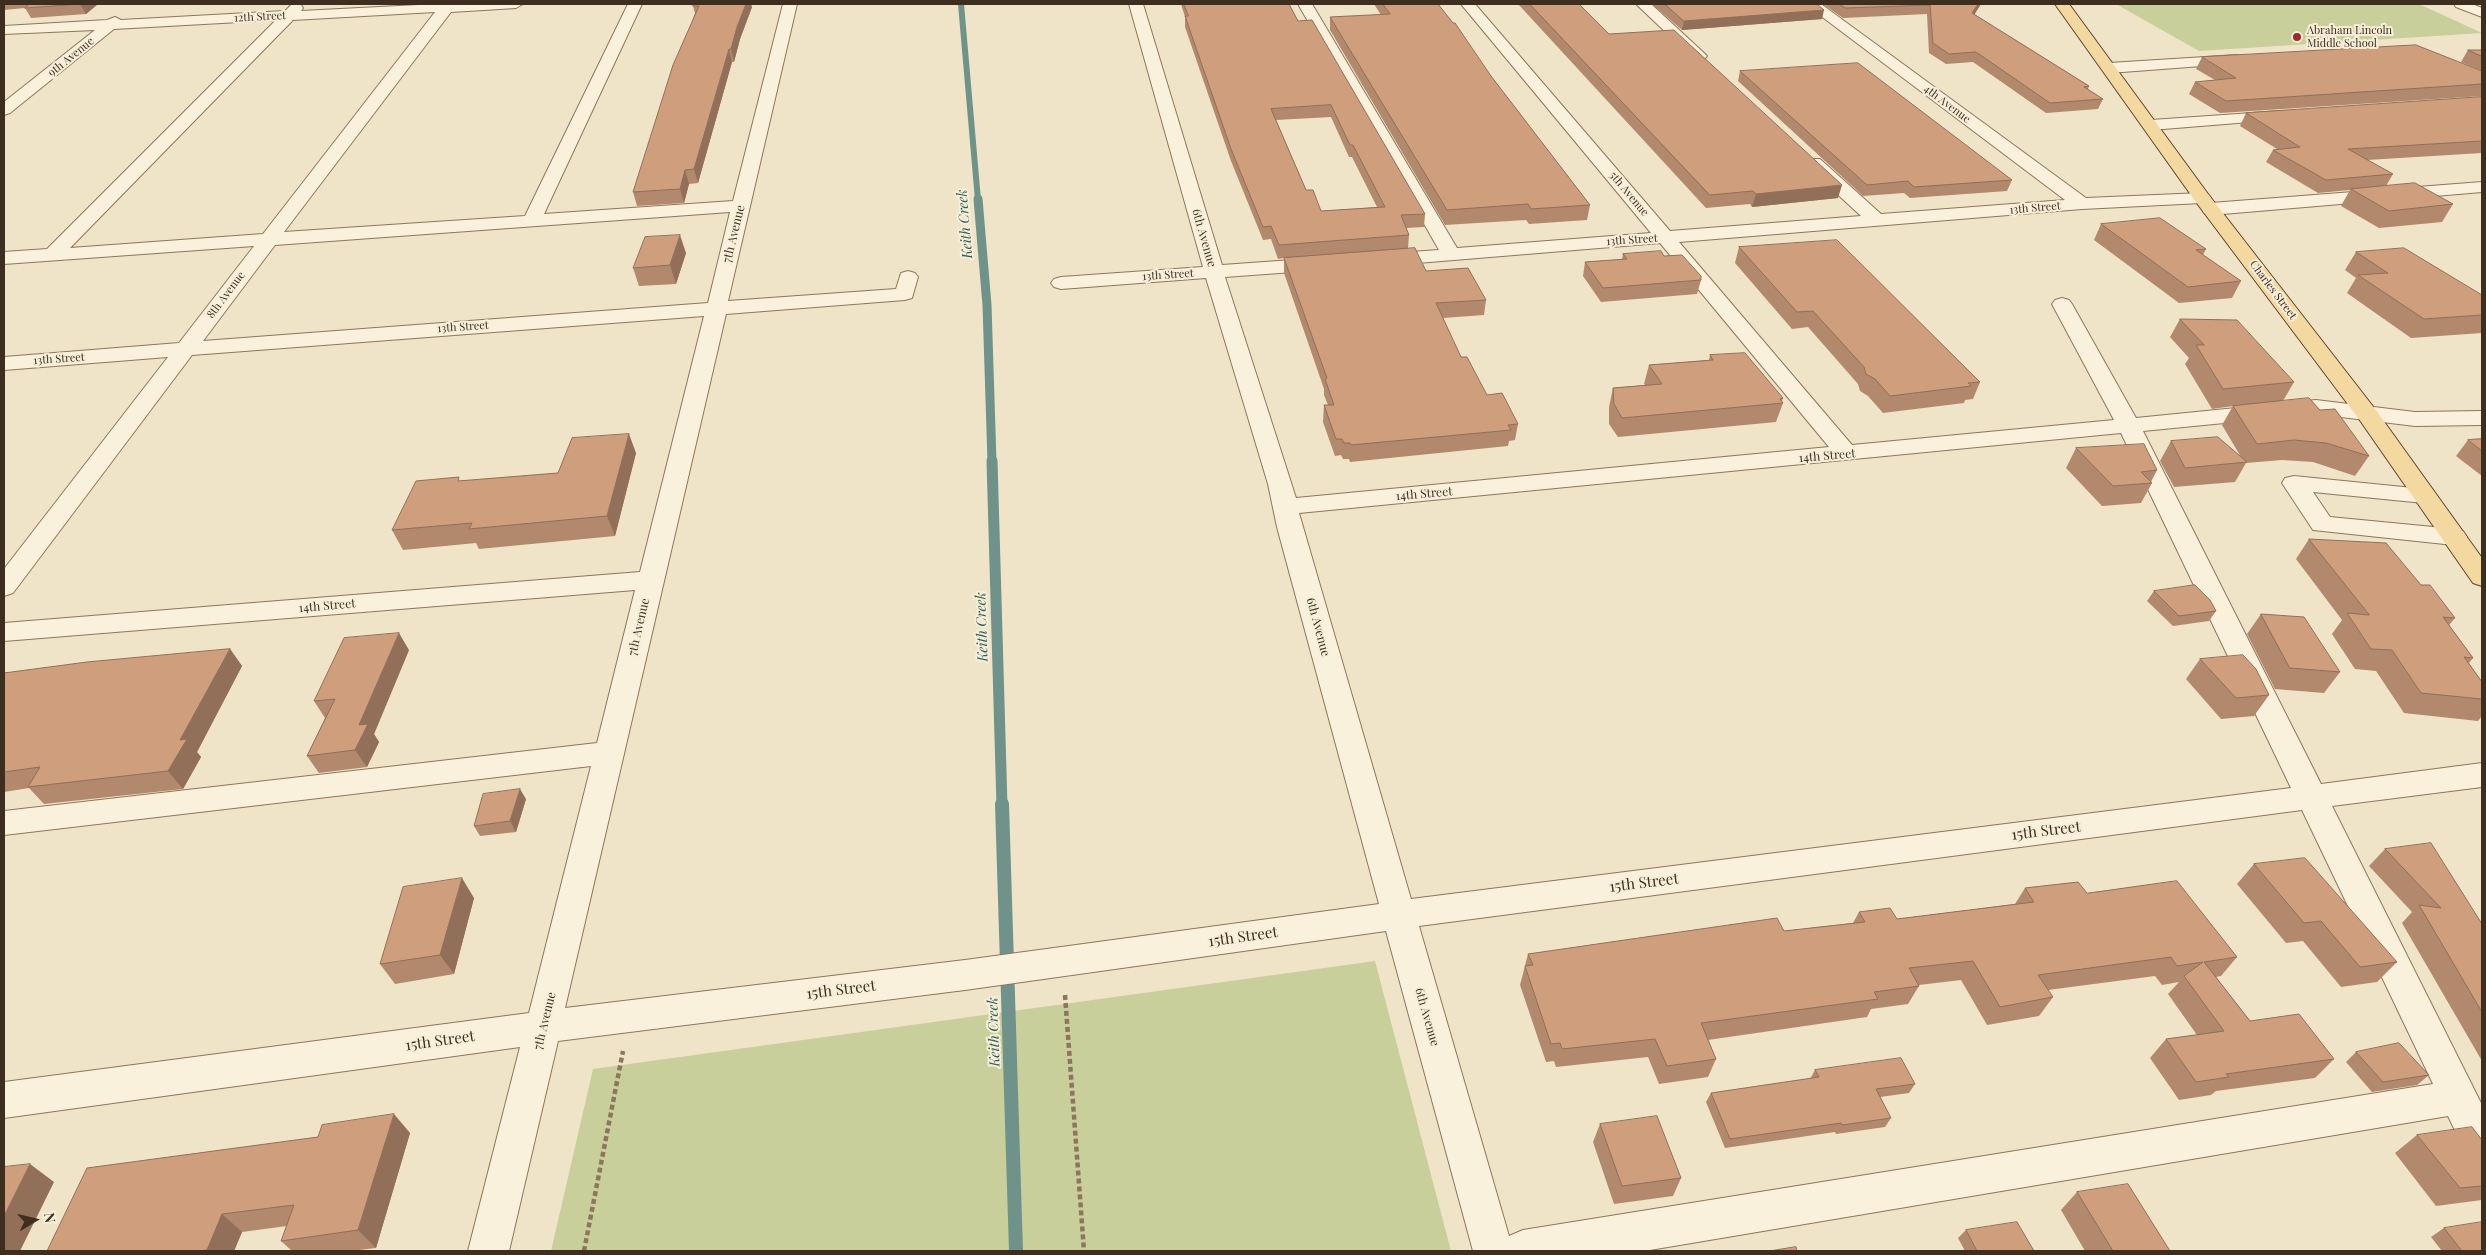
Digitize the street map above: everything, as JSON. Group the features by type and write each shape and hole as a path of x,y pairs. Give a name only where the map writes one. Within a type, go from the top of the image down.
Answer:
{"main road":[{"name":"Charles Street","path":"2062,4 2151,124 2207,204 2367,414 2482,577"}],"street":[{"name":"12th Street","path":"4,30 294,10 516,4"},
{"path":"532,221 634,4"},
{"name":"7th Avenue","path":"489,1251 790,4"},
{"name":"6th Avenue","path":"1136,4 1214,272 1286,507 1493,1251"},
{"path":"1305,4 1451,254"},
{"name":"5th Avenue","path":"1468,4 1847,454"},
{"path":"1643,4 1708,65"},
{"name":"4th Avenue","path":"1812,4 2082,204"},
{"path":"2461,4 2482,13"},
{"name":"8th Avenue","path":"4,587 448,6"},
{"name":"9th Avenue","path":"4,110 132,9"},
{"path":"52,255 294,10"},
{"path":"2109,68 2254,58"},
{"path":"2151,124 2294,115"},
{"path":"1803,153 1877,221"},
{"name":"13th Street","path":"1362,261 2082,204 2207,204 2482,187"},
{"path":"4,258 741,206"},
{"name":"13th Street","path":"1061,283 1342,262"},
{"name":"13th Street","path":"4,363 905,294 908,278"},
{"path":"2062,304 2129,426 2482,1145"},
{"name":"14th Street","path":"1286,507 2316,407 2415,419 2482,418"},
{"path":"2424,495 2294,482 2322,524 2454,537"},
{"name":"14th Street","path":"4,632 650,580"},
{"path":"4,823 609,753"},
{"name":"15th Street","path":"4,1100 544,1026 965,975 1398,915 2482,775"},
{"path":"1523,1251 2459,1097"}],"path":[{"path":"1067,1008 1084,1251"},
{"path":"584,1251 620,1066"}],"green space":[{"name":"Abraham Lincoln Middle School","path":"2116,4 2419,4 2482,33 2199,51"},
{"path":"1375,961 1451,1251 551,1251 593,1069"}],"building":[{"path":"30,4 81,4 25,8"},
{"path":"694,4 746,4 731,49 729,49 694,169 685,170 680,189 633,192 673,65 699,6 693,6"},
{"path":"1184,4 1289,4 1298,21 1312,20 1425,214 1401,215 1409,235 1279,245 1271,226 1263,227 1231,149 1185,16 1188,16","holes":["1331,105 1350,145 1353,145 1385,207 1321,211 1313,190 1306,190 1271,109"]},
{"path":"1383,4 1438,4 1455,23 1491,76 1590,205 1531,209 1528,204 1447,210 1330,17 1390,14"},
{"path":"1530,4 1579,4 1609,34 1674,30 1842,185 1756,194 1753,191 1710,195"},
{"path":"1665,4 1817,4 1824,10 1684,21"},
{"path":"1839,4 1978,4 1972,13 2089,86 2084,87 2103,99 2050,103 1976,52 1949,54 1933,43 1930,5 1846,8"},
{"path":"2416,45 2482,71 2482,84 2226,101 2195,82 2236,78 2202,57"},
{"path":"2468,50 2482,50 2482,56"},
{"path":"1858,63 2012,180 1914,187 1908,181 1867,185 1740,71"},
{"path":"2482,97 2482,141 2348,149 2393,174 2326,180 2273,150 2300,147 2246,113"},
{"path":"2415,183 2453,204 2389,211 2351,189"},
{"path":"2160,218 2206,249 2196,250 2241,281 2188,287 2101,224"},
{"path":"680,235 670,265 633,268 645,237"},
{"path":"1837,240 1980,382 1968,383 1971,386 1890,396 1875,379 1866,374 1864,367 1813,311 1797,312 1739,247"},
{"path":"1415,248 1426,271 1468,268 1486,300 1436,303 1461,357 1467,357 1487,395 1502,393 1518,424 1508,425 1511,430 1351,445 1350,443 1344,443 1342,439 1336,439 1324,405 1334,405 1325,379 1327,378 1284,258"},
{"path":"2404,248 2482,295 2482,315 2424,319 2358,275 2388,273 2356,252"},
{"path":"1661,251 1664,256 1682,255 1701,276 1701,280 1603,288 1585,262 1627,259 1623,254"},
{"path":"2180,319 2237,320 2294,382 2223,389 2196,345 2204,345"},
{"path":"1745,353 1783,398 1780,399 1783,403 1622,418 1614,404 1613,388 1662,384 1649,365 1713,360 1710,355"},
{"path":"2309,398 2320,410 2335,409 2369,456 2326,443 2294,440 2257,444 2233,406"},
{"path":"629,434 607,516 469,529 472,523 392,530 416,481 459,477 458,481 558,473 572,438"},
{"path":"2218,437 2247,462 2185,468 2171,441"},
{"path":"2482,439 2482,451 2468,440"},
{"path":"2144,444 2157,470 2141,472 2152,483 2113,486 2076,448"},
{"path":"2309,539 2386,543 2421,585 2430,585 2455,618 2443,617 2473,658 2464,657 2482,682 2482,699 2421,693 2392,650 2371,649 2347,613 2369,615"},
{"path":"2195,585 2210,600 2216,611 2179,616 2154,591"},
{"path":"2261,614 2304,617 2340,672 2290,668"},
{"path":"399,633 359,725 368,724 355,750 307,756 335,699 314,701 344,638"},
{"path":"230,649 180,740 187,739 168,771 28,787 40,767 4,772 4,673 87,662"},
{"path":"2243,655 2256,669 2269,695 2236,698 2200,659"},
{"path":"520,789 510,821 474,826 483,794"},
{"path":"2431,843 2482,924 2482,1012 2419,905 2441,908 2385,849"},
{"path":"2305,858 2397,962 2360,967 2321,921 2304,923 2254,864"},
{"path":"462,878 440,955 380,964 403,887"},
{"path":"2177,881 2237,957 2204,962 2250,1021 2299,1014 2334,1059 2226,1074 2229,1077 2196,1082 2166,1039 2224,1031 2184,976 2203,962 2177,966 2171,957 2038,975 2053,997 2000,1007 1973,961 1909,968 1919,986 1874,992 1878,999 1701,1023 1716,1059 1667,1066 1655,1039 1562,1049 1560,1043 1551,1044 1525,966 1533,965 1528,954 1777,918 1784,931 1865,922 1859,912 1890,908 1897,919 2034,902 2025,888 2078,882 2087,893"},
{"path":"2399,1043 2429,1075 2383,1082 2356,1052"},
{"path":"1901,1058 1915,1084 1876,1089 1891,1118 1842,1125 1841,1123 1730,1139 1711,1093 1819,1077 1815,1070"},
{"path":"394,1114 358,1230 281,1241 294,1205 222,1214 207,1250 47,1251 87,1168 318,1137 322,1125"},
{"path":"1657,1116 1681,1178 1622,1186 1600,1124"},
{"path":"2472,1127 2482,1140 2482,1186 2460,1188 2417,1135"},
{"path":"30,1164 4,1216 4,1167"},
{"path":"2128,1184 2170,1251 2113,1251 2077,1192"},
{"path":"2017,1222 2034,1251 1977,1251 1966,1230"},
{"path":"2482,1222 2482,1251 2462,1251 2444,1228"},
{"path":"1796,1247 1797,1251 1770,1251"}],"waterway":[{"name":"Keith Creek","path":"961,4 978,200"},
{"name":"Keith Creek","path":"978,199 987,305 992,462"},
{"name":"Keith Creek","path":"992,461 1002,806"},
{"name":"Keith Creek","path":"1002,804 1016,1251"}],"place":[{"name":"Abraham Lincoln Middle School","path":"2297,37"}]}
